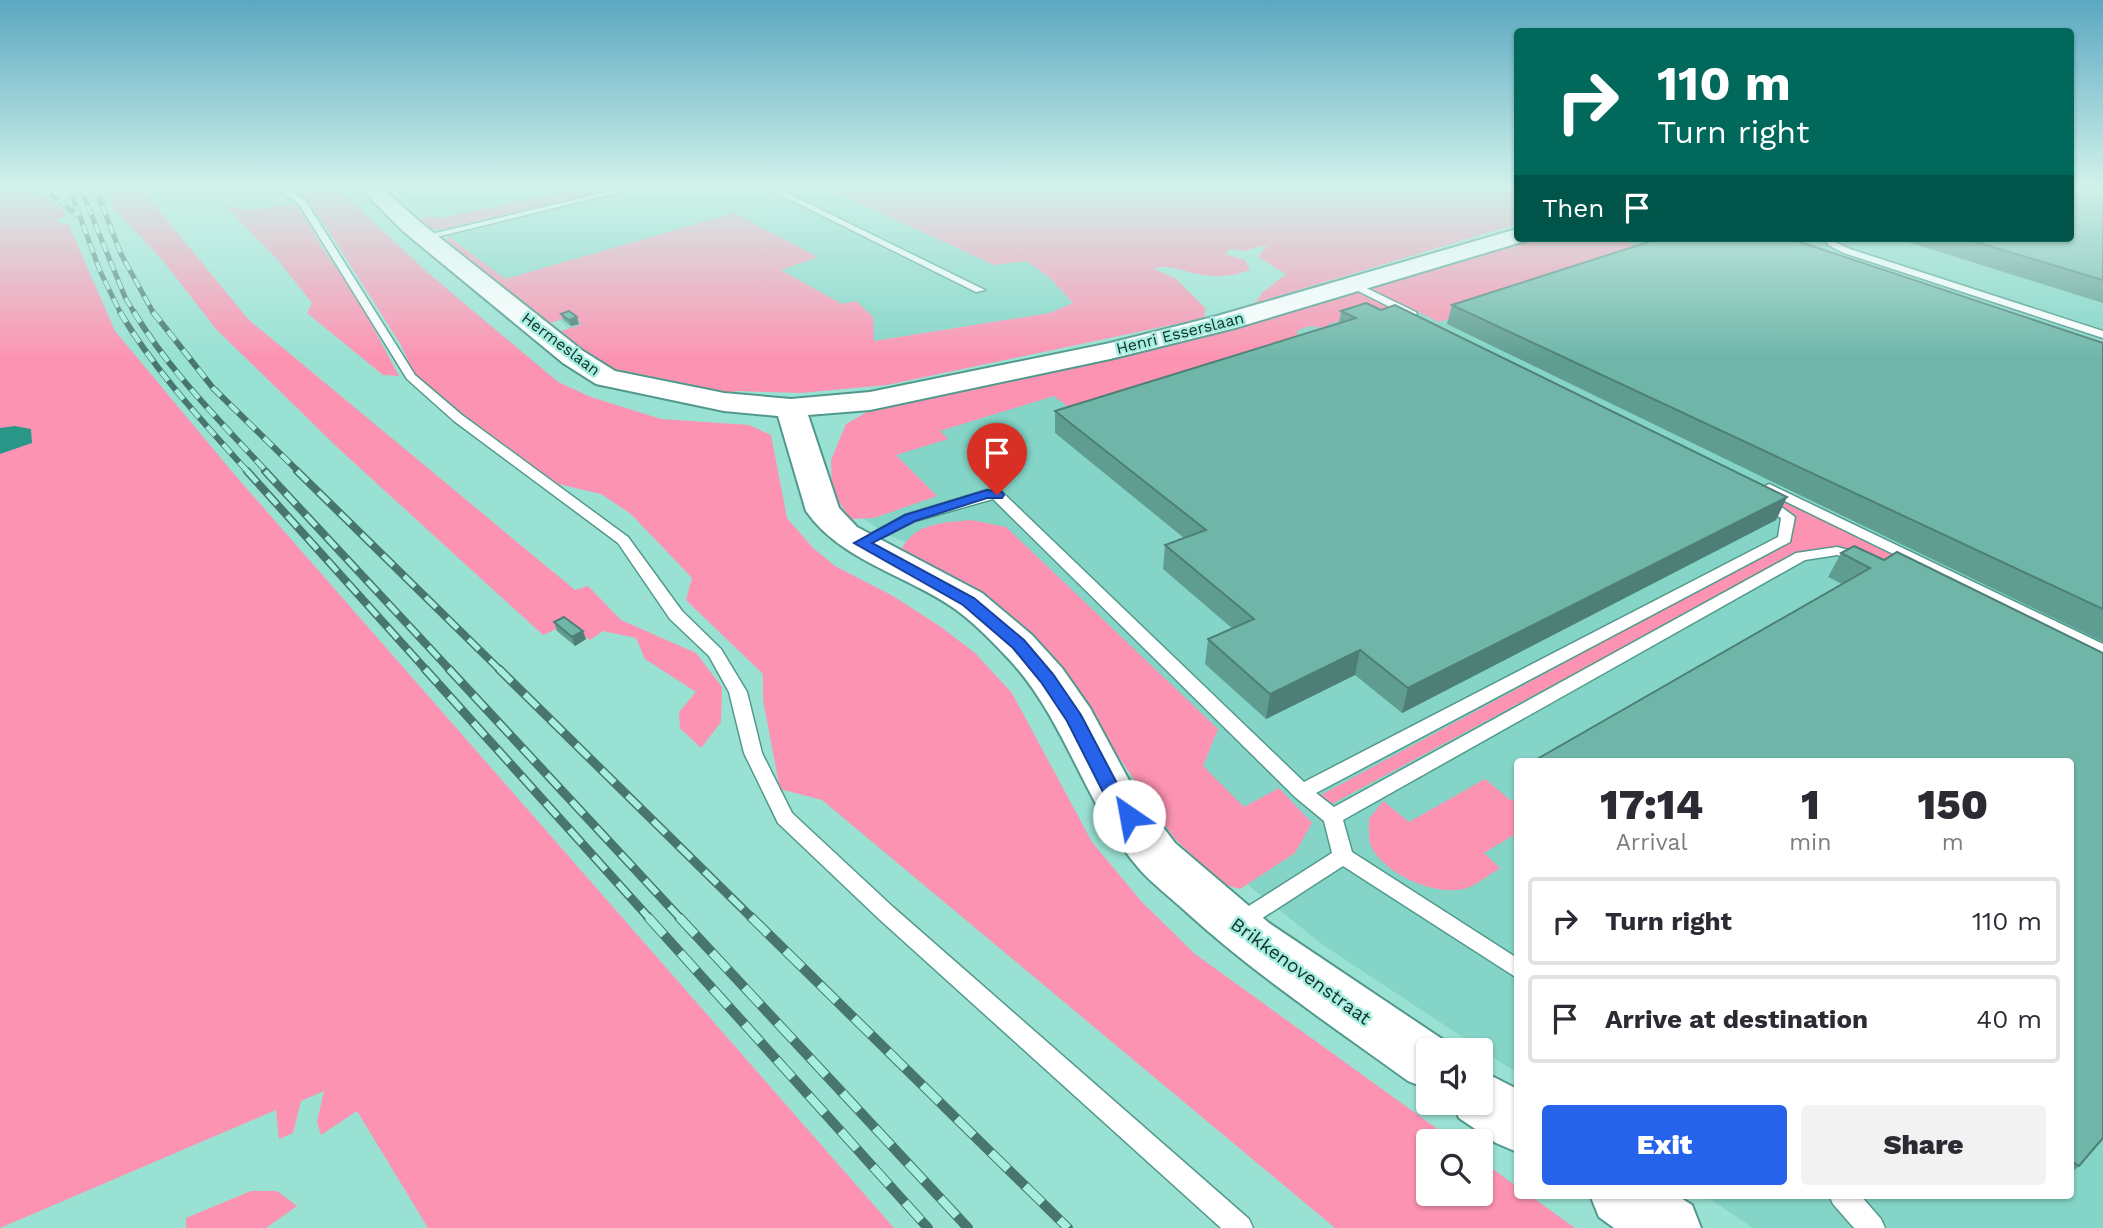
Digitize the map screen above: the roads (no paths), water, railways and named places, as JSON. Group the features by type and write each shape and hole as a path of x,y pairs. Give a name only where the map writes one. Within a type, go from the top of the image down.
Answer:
{"street":[{"name":"Hermeslaan","path":"433,244 573,357 621,390 673,405 768,414 791,408"},
{"name":"Henri Esserslaan","path":"837,405 941,388 1110,351 1226,322 1489,244"},
{"path":"791,408 837,405 814,487"},
{"name":"Brikkenovenstraat","path":"791,408 823,510 845,534 969,601 1018,644 1061,699 1114,795 1158,857 1251,939 1416,1054"},
{"path":"1493,1107 1514,1121"},
{"path":"1627,1199 1669,1228"}],"lane":[{"path":"328,244 411,377 458,418 623,540 676,615 715,653 738,692 752,753 785,818 886,913 1240,1228"},
{"path":"886,244 980,290"},
{"path":"1834,244 2103,335"},
{"path":"1354,285 1419,324 1389,319"},
{"path":"1303,792 1786,538 1788,517 1753,487 2103,652"},
{"path":"861,543 910,518 987,494 997,495 1303,792 1333,817 1343,856 1514,967"},
{"path":"1333,817 1801,556 1837,551 1867,558 1879,564"},
{"path":"1235,925 1343,856"},
{"path":"1846,1199 1872,1228"}],"railway":[{"path":"90,244 120,312"},
{"path":"103,244 135,314"},
{"path":"117,244 154,314"},
{"path":"120,312 164,375 248,472"},
{"path":"134,312 180,376 267,472"},
{"path":"153,312 213,388 299,472"},
{"path":"247,471 427,671"},
{"path":"265,471 451,671"},
{"path":"297,471 501,671"},
{"path":"425,669 650,919"},
{"path":"449,669 681,919"},
{"path":"499,669 753,919"},
{"path":"648,917 928,1228"},
{"path":"679,917 968,1228"},
{"path":"751,917 1068,1228"}]}
